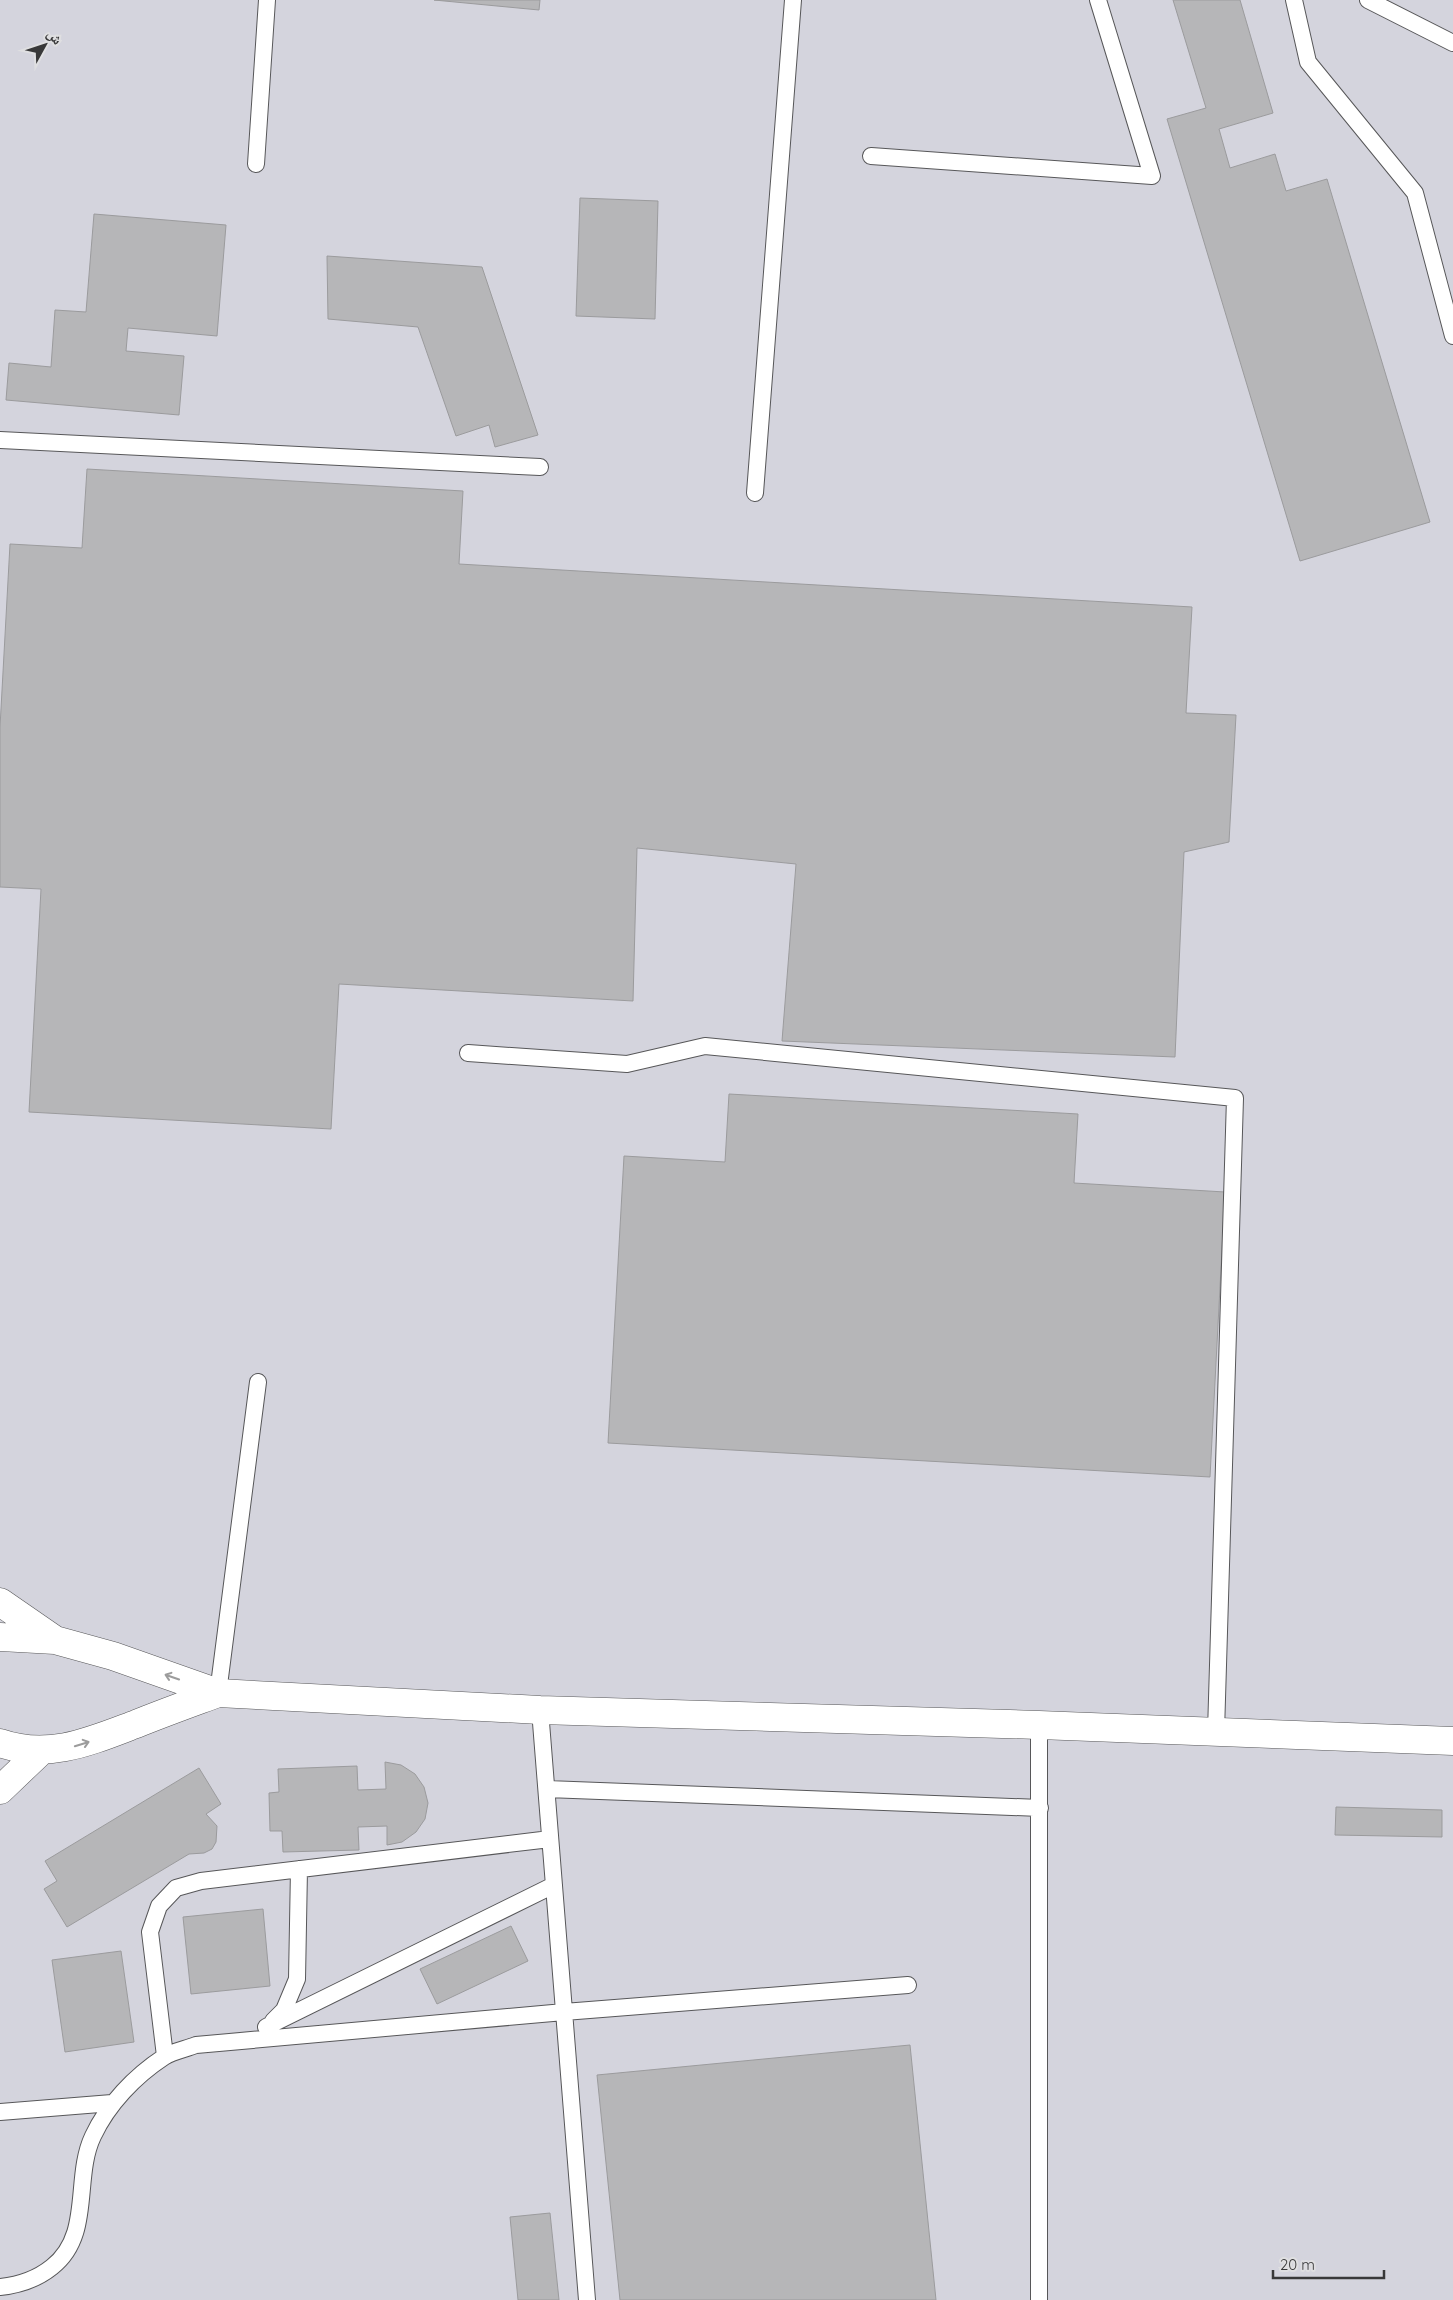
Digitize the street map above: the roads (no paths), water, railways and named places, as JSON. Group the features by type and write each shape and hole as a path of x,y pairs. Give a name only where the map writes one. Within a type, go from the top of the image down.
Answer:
{"street":[{"path":"0,1602 55,1640"},
{"path":"0,1637 55,1640 113,1656 218,1692 540,1710 1039,1725 1453,1741"},
{"path":"0,1744 42,1750 78,1746 218,1692"},
{"path":"0,1790 42,1750"}],"lane":[{"path":"256,164 267,0"},
{"path":"755,493 793,0"},
{"path":"871,156 1152,176 1098,0"},
{"path":"1294,0 1308,62 1415,193 1453,336"},
{"path":"1368,0 1453,43"},
{"path":"0,440 540,467"},
{"path":"468,1053 627,1064 705,1046 1235,1098 1216,1732"},
{"path":"218,1692 258,1382"},
{"path":"540,1710 587,2300"},
{"path":"1039,1725 1039,2300"},
{"path":"547,1789 1040,1808"},
{"path":"165,2056 150,1932 158,1906 176,1888 201,1881 550,1839"},
{"path":"266,2027 284,2010 296,1979 299,1869"},
{"path":"221,2043 266,2027 554,1885"},
{"path":"0,2287 19,2285 44,2274 64,2258 77,2232 85,2161 92,2136 112,2103 136,2079 165,2056 196,2045 564,2012 908,1985"},
{"path":"0,2112 112,2103"}]}
